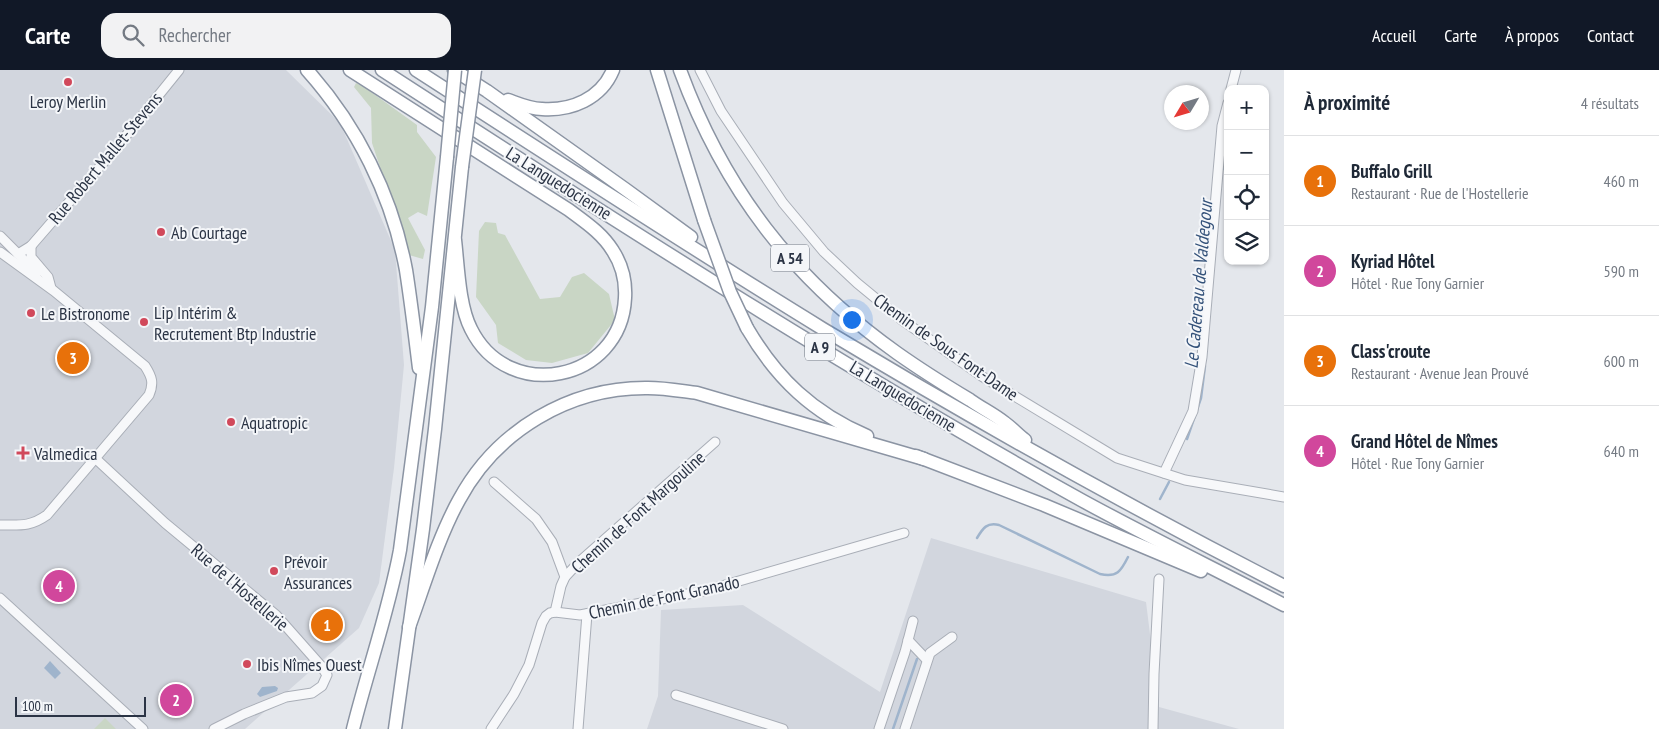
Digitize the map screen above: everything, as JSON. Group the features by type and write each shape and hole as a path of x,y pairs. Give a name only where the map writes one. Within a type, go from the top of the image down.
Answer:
{"highway":[{"path":"307,70 354,133 374,171 392,218 409,290 419,368 420,398"},
{"path":"350,70 569,210 598,232 614,251 622,270 626,292 623,317 605,348 596,357 565,373 533,375 513,370 491,356 470,327 463,302 455,240"},
{"name":"La Languedocienne","path":"382,70 793,331 919,407 1084,501 1284,605"},
{"name":"La Languedocienne","path":"416,70 575,173 757,287 932,393 1041,456 1284,586"},
{"path":"353,729 363,686 395,577 400,550 432,307 455,70 625,188 757,287"},
{"path":"395,729 433,447 462,167 475,70"},
{"path":"487,91 524,106 540,110 560,109 589,99 602,87 612,70"},
{"path":"657,70 704,220 730,292 747,328 762,353 792,388 821,412 853,430 1044,504 1272,599"},
{"name":"A 54","path":"680,70 712,146 728,174 766,230 811,282 873,336 1005,422 1041,456"},
{"path":"409,627 448,520 479,468 498,446 526,424 556,408 583,398 616,390 648,388 697,393 924,459"}],"street":[{"name":"Rue Robert Mallet-Stevens","path":"18,254 32,246 116,148 179,70"},
{"name":"Chemin de Sous Font-Dame","path":"700,70 721,111 783,203 824,252 857,283 902,320 983,378 1117,458 1185,480 1284,497"},
{"path":"1232,85 1236,70"},
{"path":"1164,473 1193,411 1202,358 1224,118"},
{"path":"0,236 52,290"},
{"path":"32,246 31,257 48,277 52,290"},
{"path":"0,252 52,290 145,366 152,376 152,387 148,395 46,515 29,525 0,525"},
{"name":"Chemin de Font Margouline","path":"555,612 566,577 579,562 715,442"},
{"name":"Rue de l'Hostellerie","path":"95,458 165,523 276,615 328,675 322,686 312,693 286,697 244,714 214,729"},
{"path":"494,482 536,519 552,542 566,577"},
{"name":"Chemin de Font Granado","path":"555,612 587,614 708,590 904,533"},
{"path":"1153,729 1159,579"},
{"path":"0,598 143,729"},
{"path":"491,729 530,665 542,623 546,616 555,612"},
{"path":"578,729 587,614"},
{"path":"879,729 913,621"},
{"path":"906,729 930,653 952,637"},
{"path":"908,640 927,660"},
{"path":"676,695 783,729"}],"shaded area":[{"path":"0,70 286,70 340,123 395,250 404,365 394,468 379,583 359,628 245,729 0,729"},
{"path":"931,538 1146,602 1159,707 1239,729 647,729 658,696 661,610 743,605 880,692"}],"green space":[{"path":"356,83 417,125 417,132 436,157 427,216 418,212 408,218 425,250 423,259 409,255 399,215 372,143 371,108 354,87"},
{"path":"485,222 496,223 498,233 505,235 540,299 560,297 572,277 584,273 609,294 615,320 588,353 552,363 526,360 498,343 496,325 476,297 479,231"},
{"path":"105,718 116,729 94,729"}],"water":[{"path":"50,661 61,673 55,679 44,668"},
{"path":"275,686 278,688 277,691 260,697 257,694 262,687"}],"waterway":[{"name":"Le Cadereau de Valdegour","path":"1223,169 1228,130"},
{"name":"Le Cadereau de Valdegour","path":"1187,439 1201,398 1205,366"},
{"path":"1160,499 1169,482"},
{"name":"Le Cadereau de Valdegour","path":"977,538 988,525 999,525 1100,574 1106,575 1118,572 1128,557"},
{"path":"893,729 917,659"}],"place":[{"name":"Leroy Merlin","path":"68,82"},
{"name":"Ab Courtage","path":"161,232"},
{"name":"Le Bistronome","path":"31,313"},
{"name":"Lip Intérim & Recrutement Btp Industrie","path":"144,322"},
{"name":"Class'croute","path":"73,358"},
{"name":"Aquatropic","path":"231,422"},
{"name":"Valmedica","path":"23,453"},
{"name":"Prévoir Assurances","path":"274,571"},
{"name":"Grand Hôtel de Nîmes","path":"59,586"},
{"name":"Buffalo Grill","path":"327,625"},
{"name":"Ibis Nîmes Ouest","path":"247,664"},
{"name":"Kyriad Hôtel","path":"176,700"}]}
